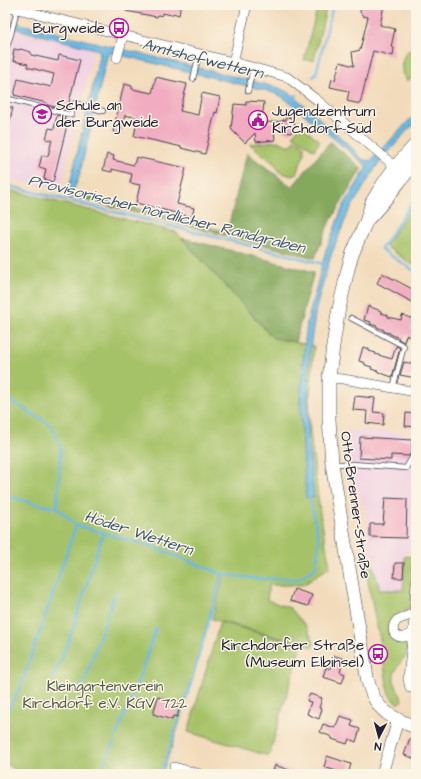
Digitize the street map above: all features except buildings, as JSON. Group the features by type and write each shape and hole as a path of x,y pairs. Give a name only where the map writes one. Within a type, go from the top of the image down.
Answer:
{"main road":[{"name":"Otto-Brenner-Straße","path":"416,144 385,181 372,202 366,222 358,238 343,291 335,330 329,378 329,419 332,464 367,677 377,703 386,712 398,720 416,727"},
{"name":"Otto-Brenner-Straße","path":"396,168 416,161"}],"street":[{"path":"234,62 248,5"},
{"path":"5,6 16,14 123,36 234,62 287,77 317,100 396,168"},
{"path":"117,58 123,36"},
{"path":"329,378 416,392"},
{"path":"410,688 408,679 414,632 416,583"},
{"path":"414,632 409,636 400,638 394,634 393,628 394,622 415,613"},
{"path":"382,774 398,720"},
{"path":"174,767 200,774"}],"lane":[{"path":"5,46 7,46 16,14"},
{"path":"193,79 199,54"},
{"path":"248,91 253,68"},
{"path":"5,98 71,115 75,103 101,110"},
{"path":"351,318 404,346 393,388"},
{"path":"332,464 406,468 416,451"}],"shaded area":[{"name":"Schule an der Burgweide","path":"5,29 94,49 60,191 5,178"},
{"path":"348,430 416,435 416,521 410,548 405,556 403,590 380,590 368,544 366,511 354,481"}],"green space":[{"path":"318,5 327,5 314,60 304,60"},
{"path":"409,50 412,54 416,51 416,75 407,81 402,72 402,65 403,58"},
{"path":"300,125 320,141 314,150 293,135"},
{"path":"295,139 304,145 304,155 296,174 292,176 279,172 276,165 250,144 278,141 287,145 292,145"},
{"path":"330,142 362,168 328,225 315,258 73,197 89,196 227,232 247,153 292,187"},
{"name":"Kleingartenverein Kirchdorf e.V. KGV 722","path":"6,189 176,232 273,338 314,346 309,409 310,432 320,513 330,567 303,585 269,585 267,600 290,608 306,626 314,643 313,647 212,619 223,577 220,577 186,701 162,774 22,774 5,763"},
{"path":"416,202 416,267 385,246"},
{"path":"182,238 314,272 295,342 273,338"},
{"path":"366,554 370,556 380,590 403,590 405,556 413,557 411,607 393,617 388,626 390,636 395,640 399,642 409,641 406,656 401,661 394,674 394,683 402,700 400,703 393,700 388,692 380,639 363,555"},
{"path":"220,622 301,645 269,756 188,732"}],"water":[{"path":"5,20 279,88 293,95 361,158 369,161 372,160 416,113 416,123 410,127 376,167 348,213 331,255 316,308 308,374 308,441 314,497 306,498 300,400 307,323 326,250 343,207 366,169 366,166 281,96 268,91 112,53 107,57 79,177 73,191 72,199 67,197 100,55 99,50 5,26"}],"waterway":[{"path":"313,77 316,74 333,5"},
{"name":"Amtshofwettern","path":"293,100 297,95"},
{"name":"Provisorischer nördlicher Randgraben","path":"5,185 324,264"},
{"path":"416,197 381,249 416,272"},
{"path":"5,400 14,403 52,426 61,449 57,508"},
{"name":"Höder Wettern","path":"5,494 14,498 57,508 76,525 153,547 222,574 258,579 299,579 316,567 319,541 309,494"},
{"path":"5,717 21,685 76,525"},
{"path":"53,678 68,643 103,533"},
{"path":"161,774 192,680 222,574"},
{"path":"80,689 85,679 115,593"},
{"path":"116,736 141,673 156,628"},
{"path":"99,774 114,742"}],"place":[{"name":"Burgweide","path":"119,28"},
{"name":"Schule an der Burgweide","path":"42,114"},
{"name":"Jugendzentrum Kirchdorf-Süd","path":"258,120"},
{"name":"Kirchdorfer Straße (Museum Elbinsel)","path":"378,654"}]}
